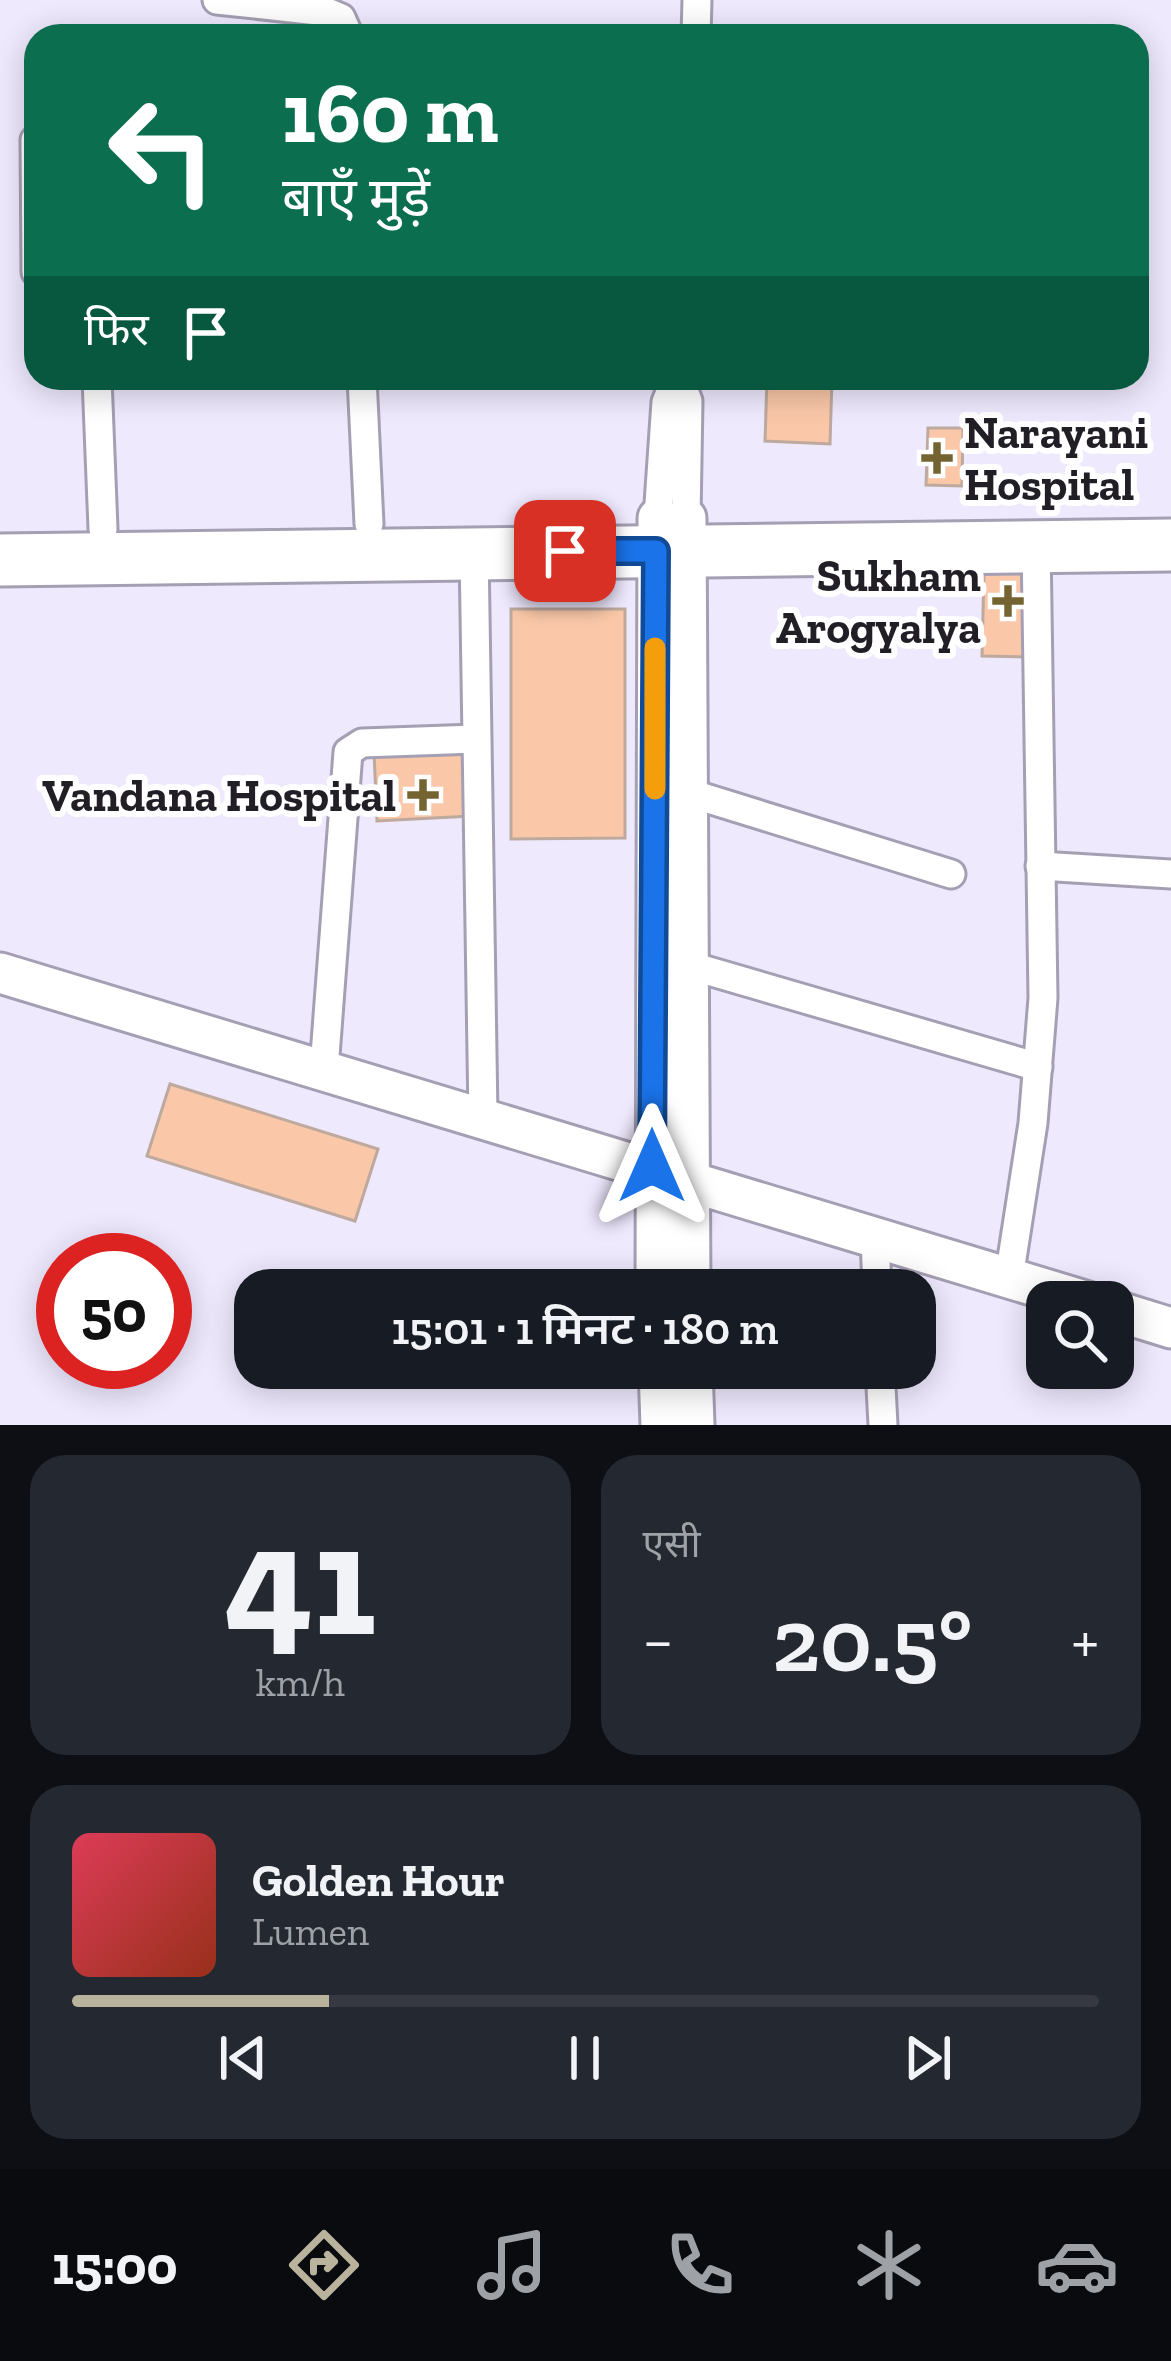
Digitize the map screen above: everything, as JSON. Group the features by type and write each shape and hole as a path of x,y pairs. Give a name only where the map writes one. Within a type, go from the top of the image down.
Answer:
{"highway":[{"path":"0,530 87,540 474,551 672,534 1171,519"},
{"path":"0,560 87,540 369,524 1171,545"}],"main road":[{"path":"658,1269 688,964 686,791 672,534"},
{"path":"672,534 669,1172 686,1269"},
{"path":"0,973 1026,1283"},
{"path":"1134,1317 1171,1328"},
{"path":"660,1389 661,1425"},
{"path":"693,1389 694,1425"}],"street":[{"path":"217,0 327,12 344,24"},
{"path":"87,540 96,390"},
{"path":"363,390 369,524"},
{"path":"672,390 666,402 672,534"},
{"path":"1009,1278 1043,998 1036,543"},
{"path":"474,551 483,1116"},
{"path":"324,1069 348,752 362,743 476,739"},
{"path":"686,791 951,874"},
{"path":"1040,866 1171,874"},
{"path":"688,964 1038,1067"},
{"path":"875,1236 876,1269"},
{"path":"881,1389 883,1425"}],"building":[{"path":"767,390 832,390 830,444 765,441"},
{"path":"928,428 963,428 962,486 926,485"},
{"path":"984,570 1030,571 1028,657 982,656"},
{"path":"511,609 625,609 625,838 511,839"},
{"path":"467,747 471,816 377,821 374,752"},
{"path":"170,1084 378,1149 355,1221 147,1156"}],"slow traffic":[{"path":"655,648 655,789"}],"place":[{"name":"Narayani Hospital","path":"937,458"},
{"name":"Sukham Arogyalya","path":"1008,601"},
{"name":"Vandana Hospital","path":"423,795"}],"route":[{"path":"565,551 656,551 652,1166"}]}
